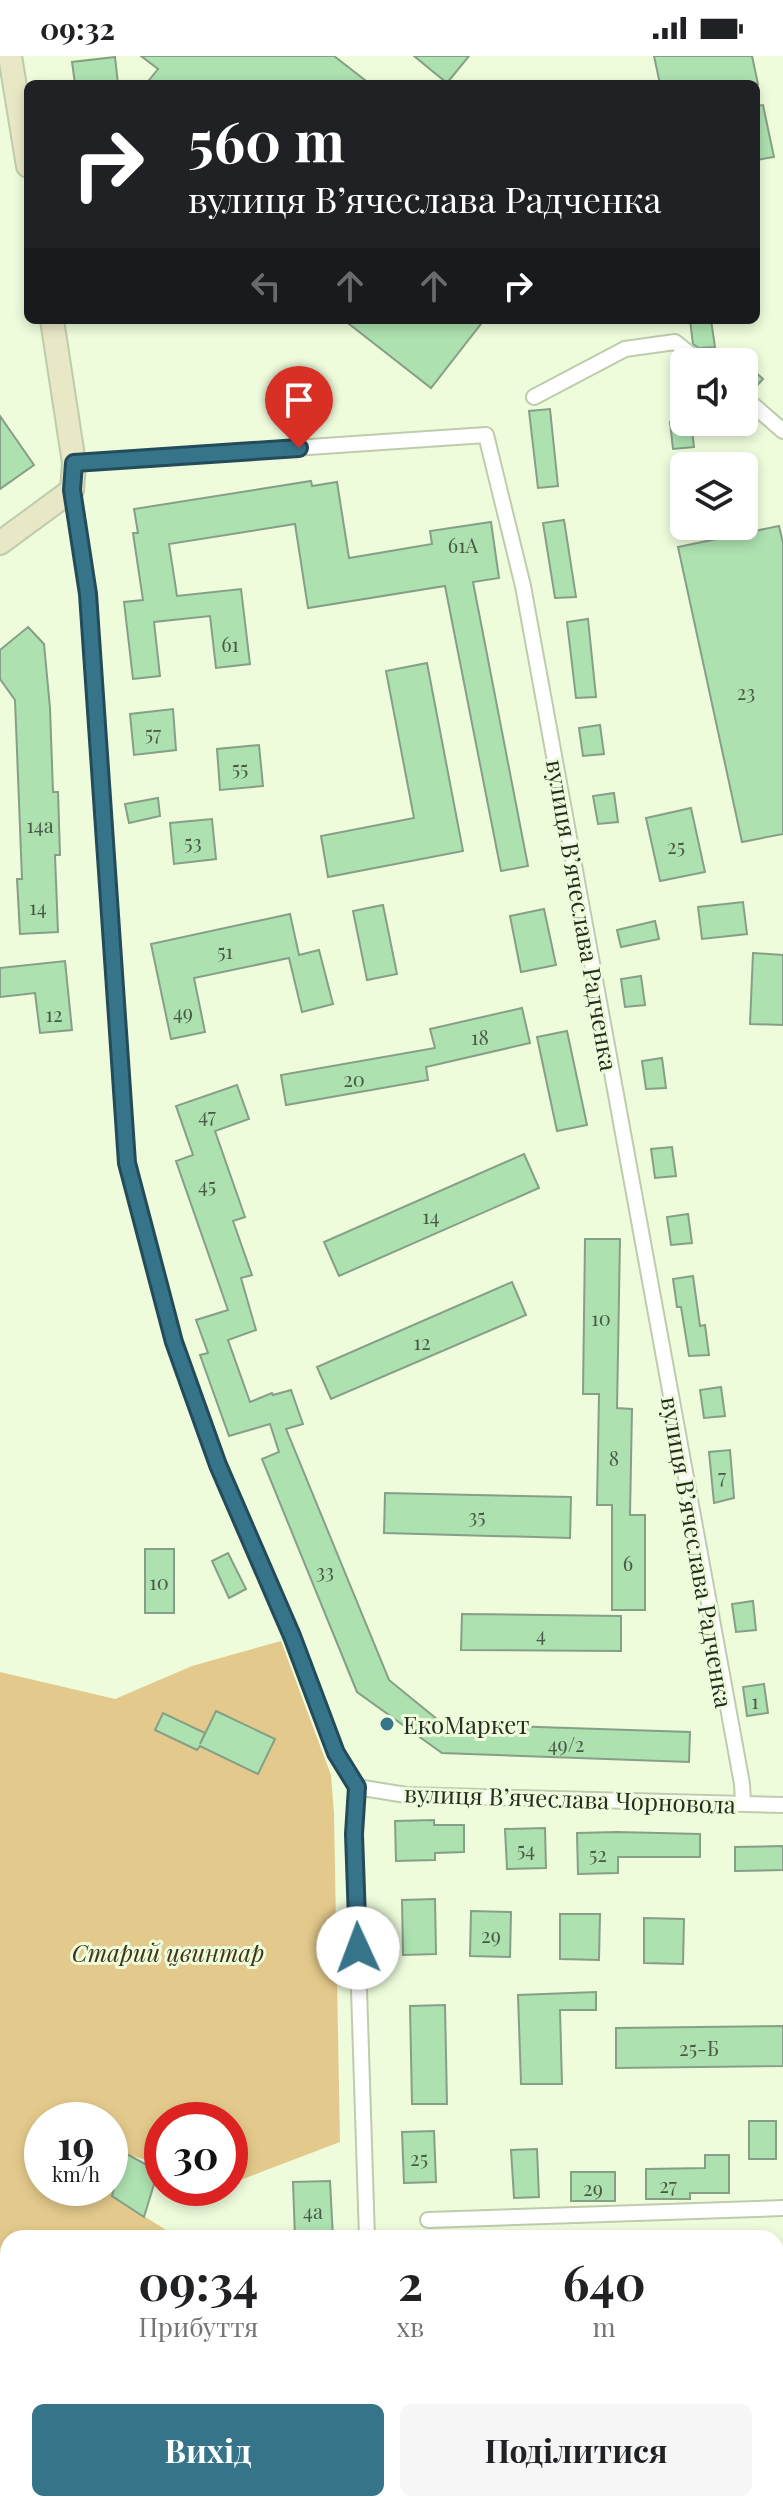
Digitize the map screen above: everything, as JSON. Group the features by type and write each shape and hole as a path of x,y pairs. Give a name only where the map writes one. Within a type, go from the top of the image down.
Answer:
{"street":[{"path":"10,56 24,142"},
{"path":"53,324 74,463 72,490 88,594 127,1163 174,1342 218,1465 292,1636 336,1753 357,1787 354,1834 367,2230"},
{"path":"534,397 625,349 675,342 682,348"},
{"path":"758,409 783,431"},
{"name":"вулиця Вʼячеслава Радченка","path":"74,463 486,435 523,586 743,1802"},
{"path":"0,543 72,490"},
{"name":"вулиця Вʼячеслава Чорновола","path":"357,1787 406,1795 783,1805"},
{"path":"428,2220 783,2208"}],"green space":[{"name":"Старий цвинтар","path":"281,1641 331,1775 340,2142 248,2177 248,2102 144,2102 144,2159 128,2155 128,2102 24,2102 24,2206 128,2206 166,2230 0,2230 0,1672 115,1699 192,1666"}],"building":[{"path":"141,56 334,56 365,80 149,80 158,69"},
{"path":"414,56 469,56 449,80 443,80"},
{"path":"654,56 752,56 757,80 659,80"},
{"path":"115,57 118,80 74,80 72,62"},
{"path":"760,105 763,105 774,157 760,159"},
{"path":"349,324 481,324 431,388"},
{"path":"690,324 712,324 715,347 699,348 693,344"},
{"path":"550,409 558,486 538,488 529,411"},
{"path":"0,416 34,465 0,489"},
{"path":"672,436 693,436 694,447 673,449"},
{"path":"311,481 312,486 337,482 349,558 432,544 430,531 491,522 499,578 473,582 528,866 501,871 445,586 308,608 295,524 169,544 177,596 241,589 250,664 216,668 210,616 154,622 160,676 133,679 124,602 143,600 133,533 138,533 134,509"},
{"path":"564,520 576,597 555,598 543,523"},
{"path":"779,526 783,543 783,834 742,842 678,547 712,540 758,540 758,530"},
{"path":"588,619 596,697 576,698 567,622"},
{"path":"28,627 44,644 53,792 58,792 60,855 55,855 58,932 20,934 17,879 22,879 15,700 0,679 0,650"},
{"path":"427,663 463,851 328,877 321,836 414,818 386,671"},
{"path":"173,709 176,750 134,755 130,714"},
{"path":"600,725 604,754 583,756 579,728"},
{"path":"259,745 263,786 220,790 217,749"},
{"path":"614,793 618,822 598,824 593,796"},
{"path":"158,798 160,816 129,823 125,804"},
{"path":"691,808 705,872 660,881 646,818"},
{"path":"212,819 216,859 174,864 170,823"},
{"path":"743,902 747,934 702,939 698,907"},
{"path":"383,905 397,974 367,980 353,911"},
{"path":"544,909 556,965 521,972 510,916"},
{"path":"290,914 299,955 319,950 333,1004 302,1012 289,958 194,978 205,1032 171,1039 151,944"},
{"path":"655,921 659,939 621,947 617,930"},
{"path":"753,953 783,955 783,1025 750,1024"},
{"path":"65,961 72,1030 40,1033 35,993 0,997 0,968"},
{"path":"641,976 645,1005 625,1007 621,979"},
{"path":"522,1008 530,1043 426,1067 428,1080 286,1105 281,1075 435,1048 430,1029"},
{"path":"567,1031 587,1125 557,1131 537,1037"},
{"path":"662,1058 666,1088 646,1089 642,1061"},
{"path":"237,1085 249,1119 215,1131 245,1217 233,1221 252,1275 241,1278 256,1330 228,1340 250,1402 272,1393 291,1390 303,1424 286,1429 389,1680 443,1724 690,1732 689,1762 442,1753 357,1692 262,1459 279,1452 270,1424 229,1436 200,1355 208,1353 196,1320 228,1310 176,1161 193,1155 176,1106"},
{"path":"672,1147 676,1176 655,1178 651,1149"},
{"path":"524,1154 539,1188 339,1276 324,1242"},
{"path":"688,1214 692,1243 671,1245 667,1217"},
{"path":"585,1239 620,1239 617,1408 632,1409 630,1515 645,1515 645,1610 612,1610 612,1505 597,1505 599,1394 583,1394"},
{"path":"693,1276 700,1326 705,1325 709,1355 689,1356 681,1307 677,1307 673,1279"},
{"path":"512,1282 526,1315 331,1399 317,1367"},
{"path":"721,1387 725,1416 704,1418 700,1390"},
{"path":"730,1450 734,1498 714,1503 709,1452"},
{"path":"385,1493 571,1497 570,1538 384,1533"},
{"path":"145,1549 174,1549 174,1613 145,1613"},
{"path":"228,1553 246,1589 229,1598 212,1561"},
{"path":"753,1601 756,1630 736,1632 732,1604"},
{"path":"462,1614 621,1616 621,1651 461,1650"},
{"path":"764,1684 768,1713 747,1716 743,1687"},
{"path":"216,1711 275,1739 258,1774 200,1746 197,1750 155,1730 163,1713 205,1733 200,1744"},
{"path":"434,1820 434,1825 464,1825 464,1852 435,1853 435,1860 396,1861 395,1821"},
{"path":"545,1828 546,1868 507,1869 505,1829"},
{"path":"577,1833 700,1834 700,1857 618,1857 618,1873 578,1874"},
{"path":"783,1846 783,1870 735,1871 735,1847"},
{"path":"435,1899 436,1954 403,1955 402,1900"},
{"path":"471,1911 511,1912 510,1957 470,1956"},
{"path":"560,1914 600,1914 599,1960 560,1959"},
{"path":"644,1918 684,1919 683,1964 644,1963"},
{"path":"596,1992 596,2010 560,2010 562,2084 521,2084 518,1995"},
{"path":"445,2005 447,2104 412,2104 410,2006"},
{"path":"783,2026 783,2066 616,2068 616,2028"},
{"path":"749,2121 776,2121 776,2159 749,2159"},
{"path":"434,2131 436,2182 404,2183 402,2132"},
{"path":"537,2149 539,2197 514,2198 511,2150"},
{"path":"128,2155 144,2163 144,2206 147,2206 144,2217 127,2206"},
{"path":"705,2155 729,2155 729,2193 690,2193 690,2199 646,2199 646,2169 705,2168"},
{"path":"571,2172 615,2172 615,2201 571,2201"},
{"path":"330,2181 333,2230 295,2230 293,2182"}],"place":[{"name":"ЕкоМаркет","path":"387,1724"}],"route":[{"path":"299,448 74,463 72,490 88,594 127,1163 174,1342 218,1465 292,1636 336,1753 357,1787 354,1834 358,1948"}]}
